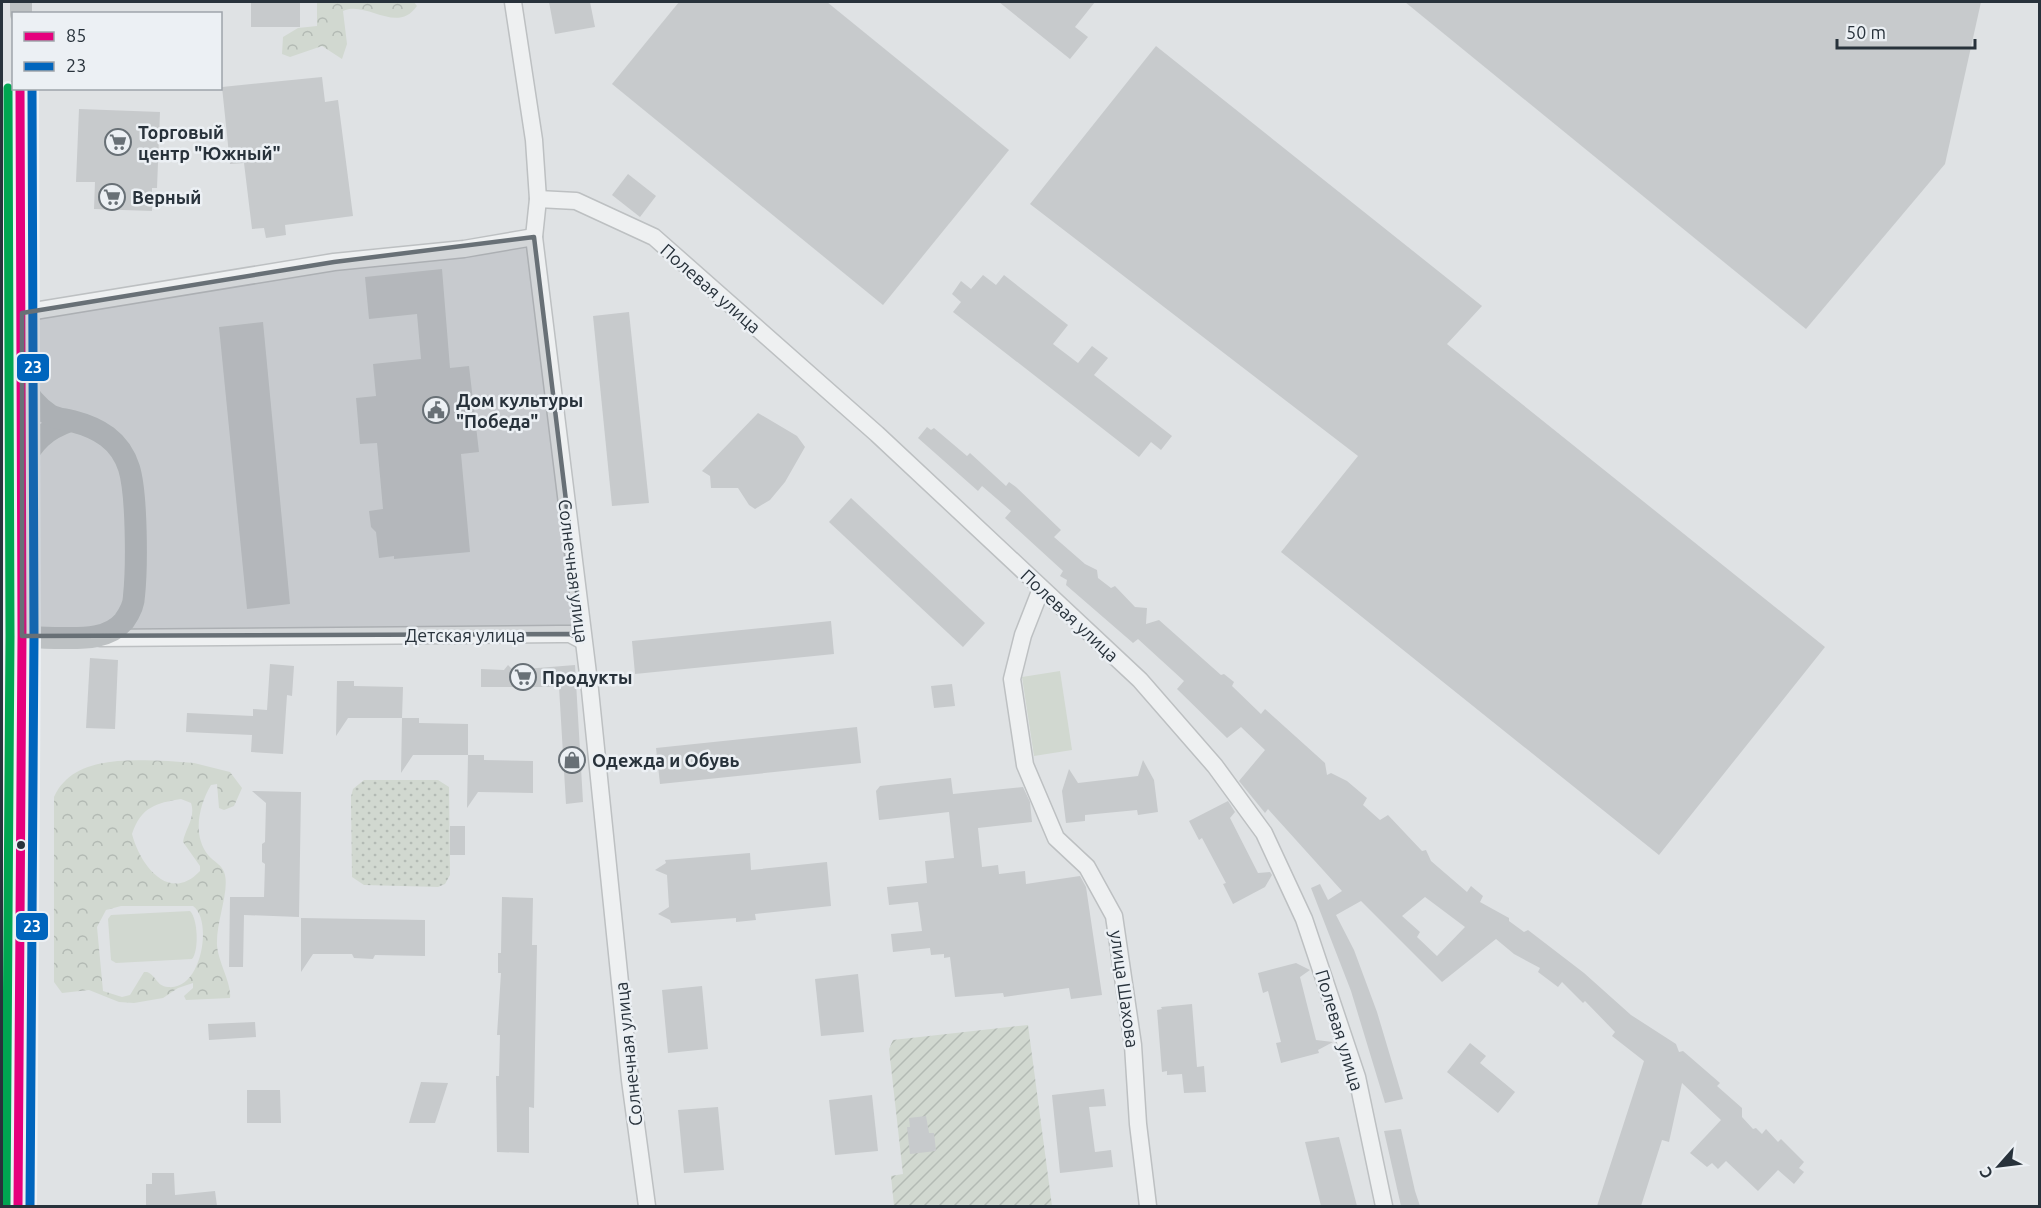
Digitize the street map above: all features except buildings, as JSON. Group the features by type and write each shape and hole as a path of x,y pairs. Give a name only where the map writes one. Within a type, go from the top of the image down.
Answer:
{"main road":[{"path":"18,1206 22,636 20,90"},
{"path":"2,620 7,627 22,636 92,638 123,623 135,598 134,497 129,469 121,449 106,434 53,417 36,405 21,381"},
{"path":"21,465 39,436 53,427 70,421"}],"street":[{"name":"Солнечная улица","path":"513,2 534,140 538,199 534,237 583,641 630,1080 647,1206"},
{"name":"Полевая улица","path":"538,199 576,201 654,237 877,434 1140,680 1215,766 1264,833 1304,919 1354,1067 1384,1206"},
{"path":"22,313 334,262 464,249 534,237"},
{"name":"улица Шахова","path":"1041,589 1023,635 1012,679 1025,765 1056,838 1087,867 1114,916 1133,1045 1138,1124 1148,1206"},
{"name":"Детская улица","path":"92,638 570,634 583,641"}],"highlighted area":[{"path":"534,237 583,641 570,634 22,636 22,313 334,262"}],"green space":[{"path":"317,2 414,2 417,6 409,14 400,17 352,9 343,11 347,44 342,59 322,46 290,57 282,54 283,37 298,28 317,26"},
{"path":"1060,671 1072,750 1034,756 1022,677"},
{"path":"120,761 194,763 230,772 242,788 234,806 224,810 219,808 217,784 211,785 203,802 199,820 203,847 225,875 217,945 229,986 230,998 186,1000 184,996 193,988 193,983 178,988 163,998 134,1003 119,1002 89,990 62,993 54,982 54,797 63,783 88,767","holes":["181,799 191,803 192,808 191,819 183,842 200,866 200,871 189,880 177,884 167,882 149,868 132,834 140,818 150,808 164,802","121,906 193,906 199,914 203,939 196,967 189,978 180,985 168,987 161,985 150,974 144,972 130,995 122,997 103,991 97,927 106,910"]},
{"path":"364,780 438,780 449,787 450,875 445,884 438,887 364,885 352,877 351,797 353,789"},
{"path":"190,911 195,921 197,935 196,949 192,959 116,963 111,960 108,919 111,915"},
{"path":"1028,1025 1052,1206 894,1206 891,1176 903,1174 889,1049 893,1040"}],"transit line":[{"path":"6,1206 10,636 8,88"},
{"name":"85","path":"18,1206 22,636 20,90"},
{"name":"23","path":"30,1206 34,636 32,90"}],"place":[{"name":"Торговый центр \"Южный\"","path":"118,142"},
{"name":"Верный","path":"112,197"},
{"name":"Дом культуры \"Победа\"","path":"436,410"},
{"name":"Продукты","path":"523,677"},
{"name":"Одежда и Обувь","path":"572,760"}]}
